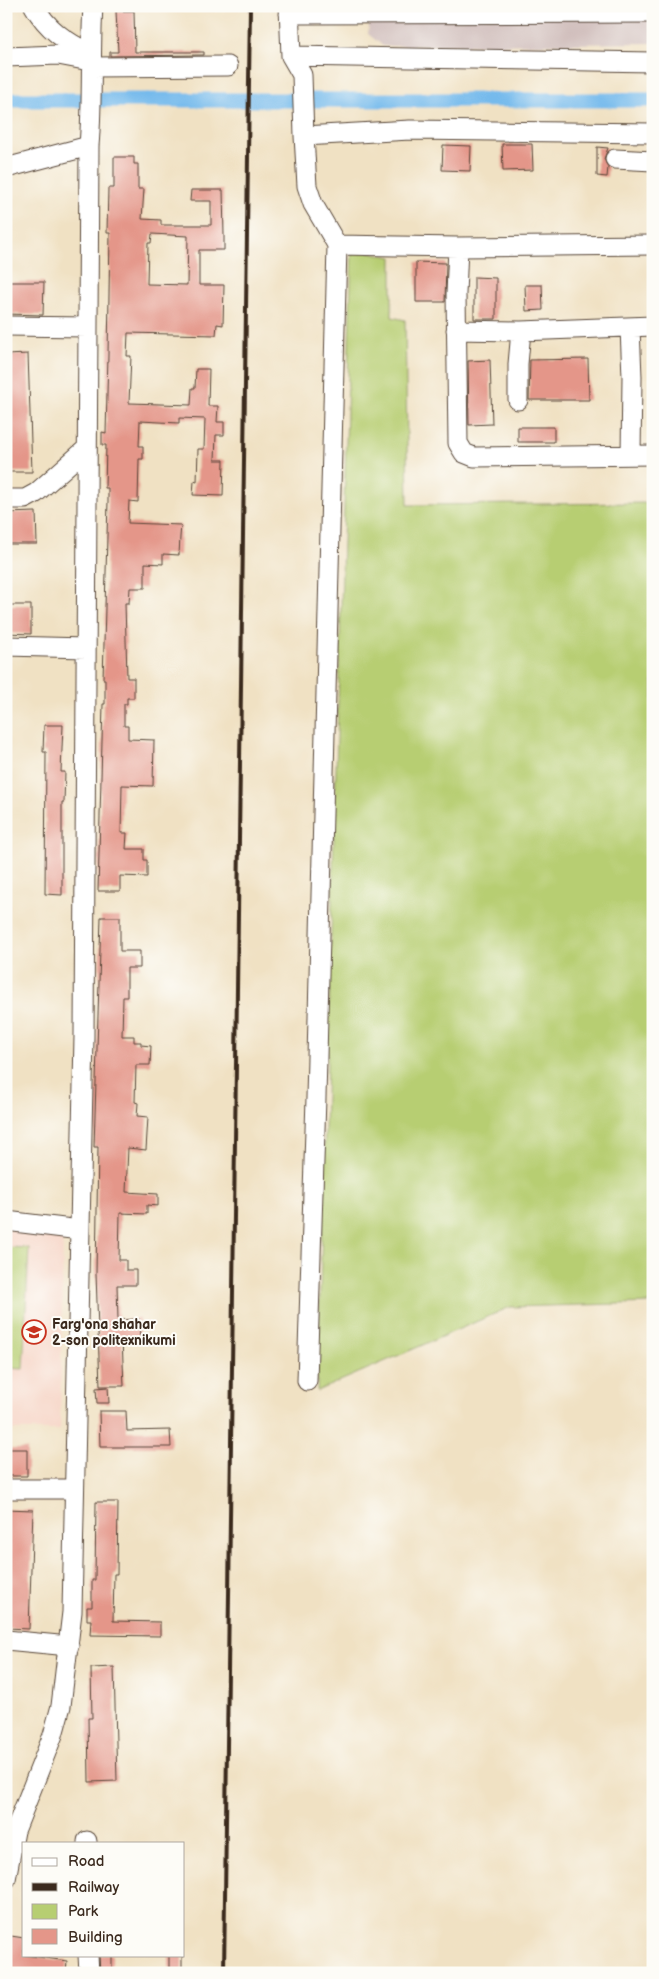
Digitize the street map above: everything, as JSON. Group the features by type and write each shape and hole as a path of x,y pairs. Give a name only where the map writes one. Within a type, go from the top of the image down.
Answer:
{"street":[{"path":"34,6 42,20 91,65"},
{"path":"6,1879 15,1831 53,1735 61,1706 72,1612 84,1036 89,146 93,6"},
{"path":"306,1381 316,1108 337,245 312,204 307,186 302,75 291,56 289,10 495,10 653,13"},
{"path":"6,57 58,54 91,65 228,66"},
{"path":"291,56 653,62"},
{"path":"304,136 410,130 653,133"},
{"path":"6,168 89,146"},
{"path":"615,159 653,161"},
{"path":"337,245 458,247 653,245"},
{"path":"458,247 456,330 458,443 464,453 474,457 653,455"},
{"path":"6,326 88,327"},
{"path":"456,330 521,331 653,326"},
{"path":"630,328 632,377 631,455"},
{"path":"518,400 518,364 521,331"},
{"path":"6,499 25,499 36,492 87,448"},
{"path":"6,646 86,648"},
{"path":"6,1221 80,1230"},
{"path":"6,1489 74,1489"},
{"path":"6,1640 69,1646"},
{"path":"88,1956 89,1973"}],"shaded area":[{"path":"371,6 653,6 653,43 383,46 368,34"},
{"name":"Farg'ona shahar 2-son politexnikumi","path":"6,1229 63,1235 60,1430 6,1430"}],"green space":[{"path":"352,248 392,257 392,317 405,320 408,505 653,503 653,1303 510,1307 317,1391"},
{"path":"6,1247 29,1248 23,1369 6,1368"}],"building":[{"path":"116,11 134,11 135,52 204,52 204,55 110,56 110,52 118,52"},
{"path":"502,144 532,144 533,170 503,171"},
{"path":"443,145 471,146 470,171 442,170"},
{"path":"597,147 608,148 604,159 608,167 607,177 597,176"},
{"path":"114,157 134,157 134,164 138,164 138,189 144,189 142,219 161,220 161,225 211,225 211,201 190,201 191,190 223,190 224,250 199,250 199,285 224,285 223,325 217,324 216,335 128,333 127,356 131,356 129,403 191,405 192,388 195,388 196,369 209,369 208,406 218,406 217,422 224,422 224,435 216,435 215,460 224,460 223,496 193,495 194,481 197,482 198,449 204,449 205,419 179,418 179,423 140,421 139,446 143,446 143,459 139,459 138,502 129,501 128,523 181,525 179,555 163,554 163,564 145,563 145,588 130,588 129,603 125,603 127,678 134,678 134,698 127,698 127,704 124,704 124,726 128,726 128,739 154,740 153,786 122,785 121,833 127,833 126,849 144,849 144,860 147,860 147,877 120,876 120,891 98,891 103,704 105,704 105,679 103,679 108,501 108,488 105,488 106,445 102,445 102,432 106,433 110,233 107,233 108,188 114,188","holes":["152,234 188,236 187,285 147,284 148,243 151,243"]},
{"path":"416,262 446,263 445,302 416,302"},
{"path":"474,277 496,278 496,319 474,319"},
{"path":"6,282 44,282 43,315 6,314"},
{"path":"525,285 542,285 543,310 526,311"},
{"path":"28,354 32,472 6,472 6,355"},
{"path":"588,359 589,400 529,400 530,360"},
{"path":"490,360 492,424 469,425 468,361"},
{"path":"518,427 554,427 554,442 518,442"},
{"path":"36,512 37,544 6,544 6,513"},
{"path":"6,605 31,605 31,634 6,633"},
{"path":"44,725 63,725 61,772 65,772 64,802 62,802 62,895 45,894 46,752 43,752"},
{"path":"101,917 120,917 120,951 140,951 140,968 127,968 127,997 123,997 122,1036 134,1036 134,1042 141,1042 141,1045 151,1046 150,1065 136,1065 135,1102 138,1103 137,1116 148,1117 146,1150 128,1148 126,1192 158,1194 158,1206 147,1205 147,1214 120,1213 119,1260 126,1260 126,1270 136,1270 136,1285 117,1285 118,1320 139,1319 140,1339 122,1339 124,1386 100,1386 96,1274 98,1147 94,1147"},
{"path":"108,1387 109,1403 97,1403 96,1388"},
{"path":"99,1411 126,1411 127,1431 170,1430 171,1447 100,1447"},
{"path":"6,1449 27,1449 27,1476 6,1476"},
{"path":"96,1502 118,1502 117,1574 114,1574 113,1621 160,1622 160,1636 90,1635 91,1620 87,1620 87,1607 92,1607 92,1580 95,1580"},
{"path":"6,1509 33,1510 29,1629 6,1628"},
{"path":"114,1667 117,1781 89,1782 88,1718 92,1718 91,1668"},
{"path":"11,1936 22,1938 22,1956 67,1961 66,1973 6,1973"},
{"path":"99,1956 112,1956 112,1973 100,1973"},
{"path":"169,1956 182,1956 182,1973 169,1973"}],"waterway":[{"path":"6,100 653,100"}],"railway":[{"path":"224,1973 250,6"}],"place":[{"name":"Farg'ona shahar 2-son politexnikumi","path":"34,1332"}]}
